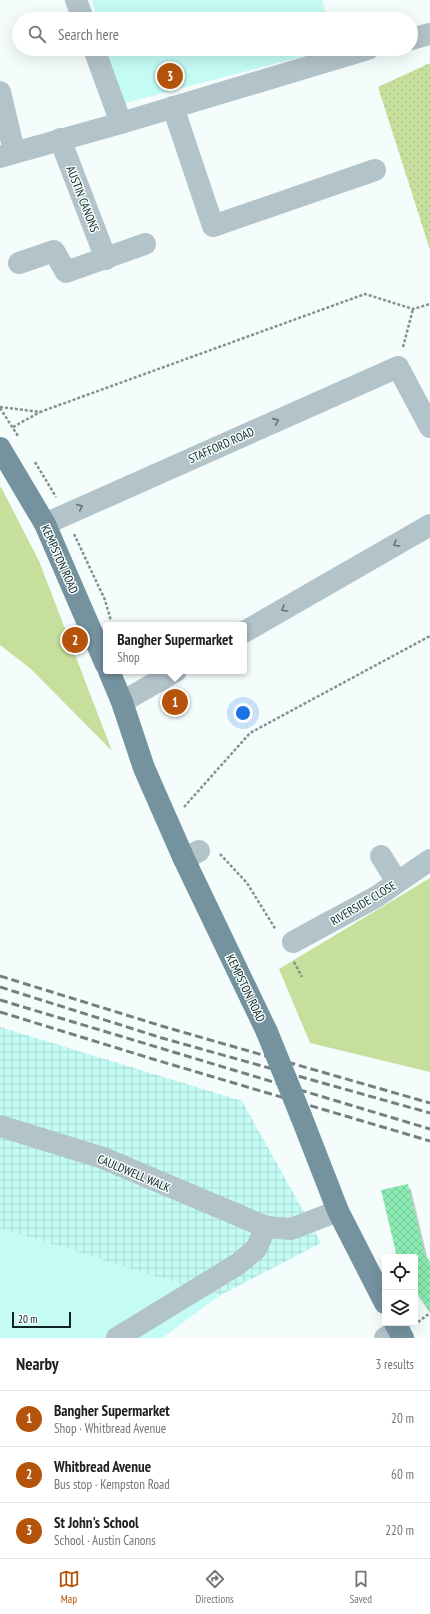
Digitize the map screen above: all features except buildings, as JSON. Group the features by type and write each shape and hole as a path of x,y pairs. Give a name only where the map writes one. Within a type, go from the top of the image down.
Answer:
{"main road":[{"name":"KEMPSTON ROAD","path":"2,455 45,524 103,657"},
{"name":"KEMPSTON ROAD","path":"110,674 122,702 144,768 192,855 267,1032 338,1211 382,1297"}],"street":[{"path":"76,0 80,12"},
{"path":"418,37 430,34"},
{"path":"96,56 120,123"},
{"path":"0,92 7,154 120,123 344,56"},
{"path":"173,107 213,226 375,170"},
{"name":"AUSTIN CANONS","path":"60,139 106,259"},
{"path":"19,263 54,252 66,272 145,244"},
{"path":"398,367 430,427"},
{"name":"STAFFORD ROAD","path":"45,524 398,367"},
{"path":"247,630 430,525"},
{"path":"122,702 171,674"},
{"path":"381,856 397,882"},
{"name":"RIVERSIDE CLOSE","path":"288,945 376,897 430,860"},
{"name":"CAULDWELL WALK","path":"0,1126 102,1158 266,1227 291,1229 338,1211"},
{"path":"117,1338 238,1264 256,1249 266,1227"}],"path":[{"path":"13,428 40,412 365,294 414,309 430,304"},
{"path":"398,367 414,309"},
{"path":"0,407 40,412"},
{"path":"73,531 105,600 112,622"},
{"path":"180,811 250,733 430,636"},
{"path":"192,855 219,854 247,883 288,945 302,978"}],"shaded area":[{"path":"92,0 322,0 325,12 95,12"},
{"path":"108,56 305,56 121,104"},
{"path":"0,1027 242,1101 321,1243 219,1296 0,1228"},
{"path":"0,1228 219,1296 162,1338 0,1338"}],"green space":[{"path":"430,63 430,250 378,87"},
{"path":"0,487 39,561 112,751 31,669 0,645"},
{"path":"430,878 430,1072 310,1043 279,969"}],"railway":[{"path":"0,976 165,1027 430,1103"},
{"path":"0,987 162,1038 430,1113"},
{"path":"0,1000 430,1129"},
{"path":"0,1012 430,1141"}],"place":[{"name":"St John's School","path":"170,76"},
{"name":"Whitbread Avenue","path":"75,640"},
{"name":"Bangher Supermarket","path":"175,702"}]}
